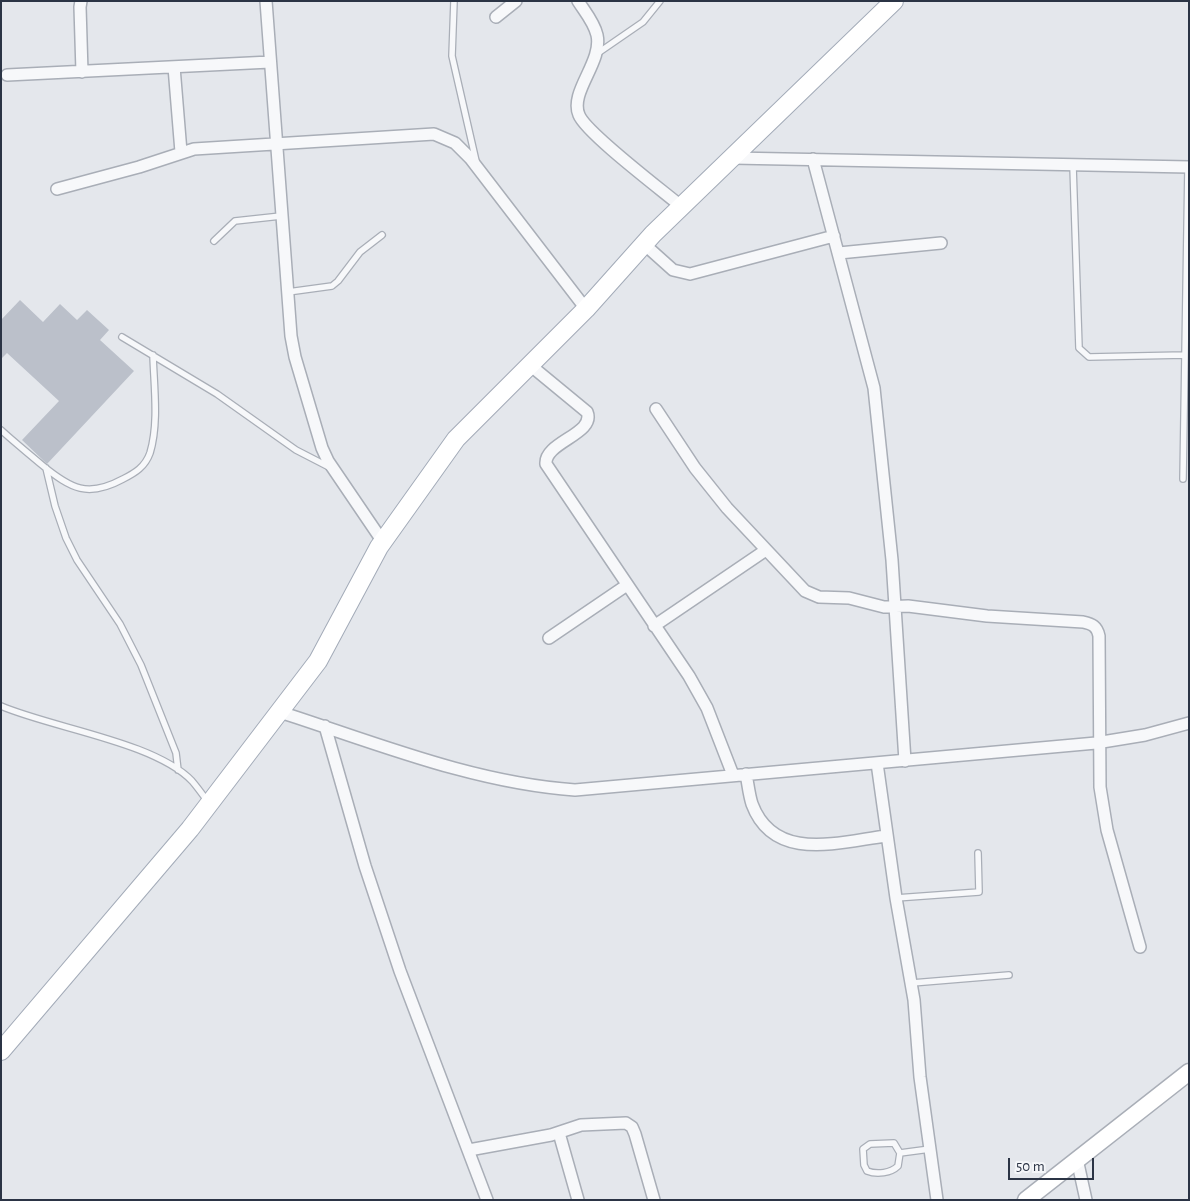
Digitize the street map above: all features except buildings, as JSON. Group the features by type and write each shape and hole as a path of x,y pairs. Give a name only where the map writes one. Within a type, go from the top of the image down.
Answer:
{"main road":[{"path":"1,1051 209,804 318,661 383,542 456,440 586,309 644,244 894,1"}],"street":[{"path":"81,1 82,72"},
{"path":"266,1 281,216 295,357 322,448 335,471 383,542"},
{"path":"496,17 516,1"},
{"path":"578,1 594,24 597,33 596,55 578,100 579,116 599,137 682,207"},
{"path":"7,76 270,62"},
{"path":"174,67 181,152"},
{"path":"57,188 139,167 194,149 434,134 456,143 478,168 586,309"},
{"path":"733,158 1189,167"},
{"path":"813,159 874,388 896,607 905,761"},
{"path":"644,244 673,270 690,274 834,236"},
{"path":"839,253 941,243"},
{"path":"530,365 587,412 589,421 587,424 549,453 546,464 689,676 702,700 733,775"},
{"path":"656,409 695,468 727,508 805,590 813,595 849,598 878,606 908,606 987,616 1092,624 1097,629 1099,636 1100,787 1107,830 1140,947"},
{"path":"654,626 766,550"},
{"path":"548,638 627,585"},
{"path":"280,712 509,782 545,788 575,790 609,789 733,775 1100,743 1188,726"},
{"path":"325,726 365,866 400,971 487,1200"},
{"path":"877,763 886,836 912,983 920,1076 937,1200"},
{"path":"746,774 752,803 759,819 768,829 785,840 802,845 815,846 886,836"},
{"path":"1026,1200 1189,1072"},
{"path":"469,1150 558,1133 581,1125 626,1123 635,1134 654,1200"},
{"path":"558,1133 578,1200"},
{"path":"1077,1159 1086,1200"}],"lane":[{"path":"454,1 452,56 478,168"},
{"path":"596,55 643,22 660,1"},
{"path":"1074,166 1079,348 1089,357 1185,355"},
{"path":"1183,479 1186,416 1185,355 1189,167"},
{"path":"214,241 235,220 281,216"},
{"path":"288,292 332,286 360,252 382,235"},
{"path":"122,337 217,394 296,450 335,471"},
{"path":"1,430 46,468 71,486 82,489 97,489 114,484 135,473 144,464 149,454 155,419 153,355"},
{"path":"46,468 55,506 66,538 77,560 120,624 141,665 176,753 178,770"},
{"path":"1,706 128,746 178,770 191,780 209,804"},
{"path":"896,898 979,892 978,853"},
{"path":"912,983 1009,974"},
{"path":"894,1143 900,1153 900,1163 892,1171 870,1173 864,1165 863,1149 870,1144 894,1143"},
{"path":"900,1153 930,1149"}]}
